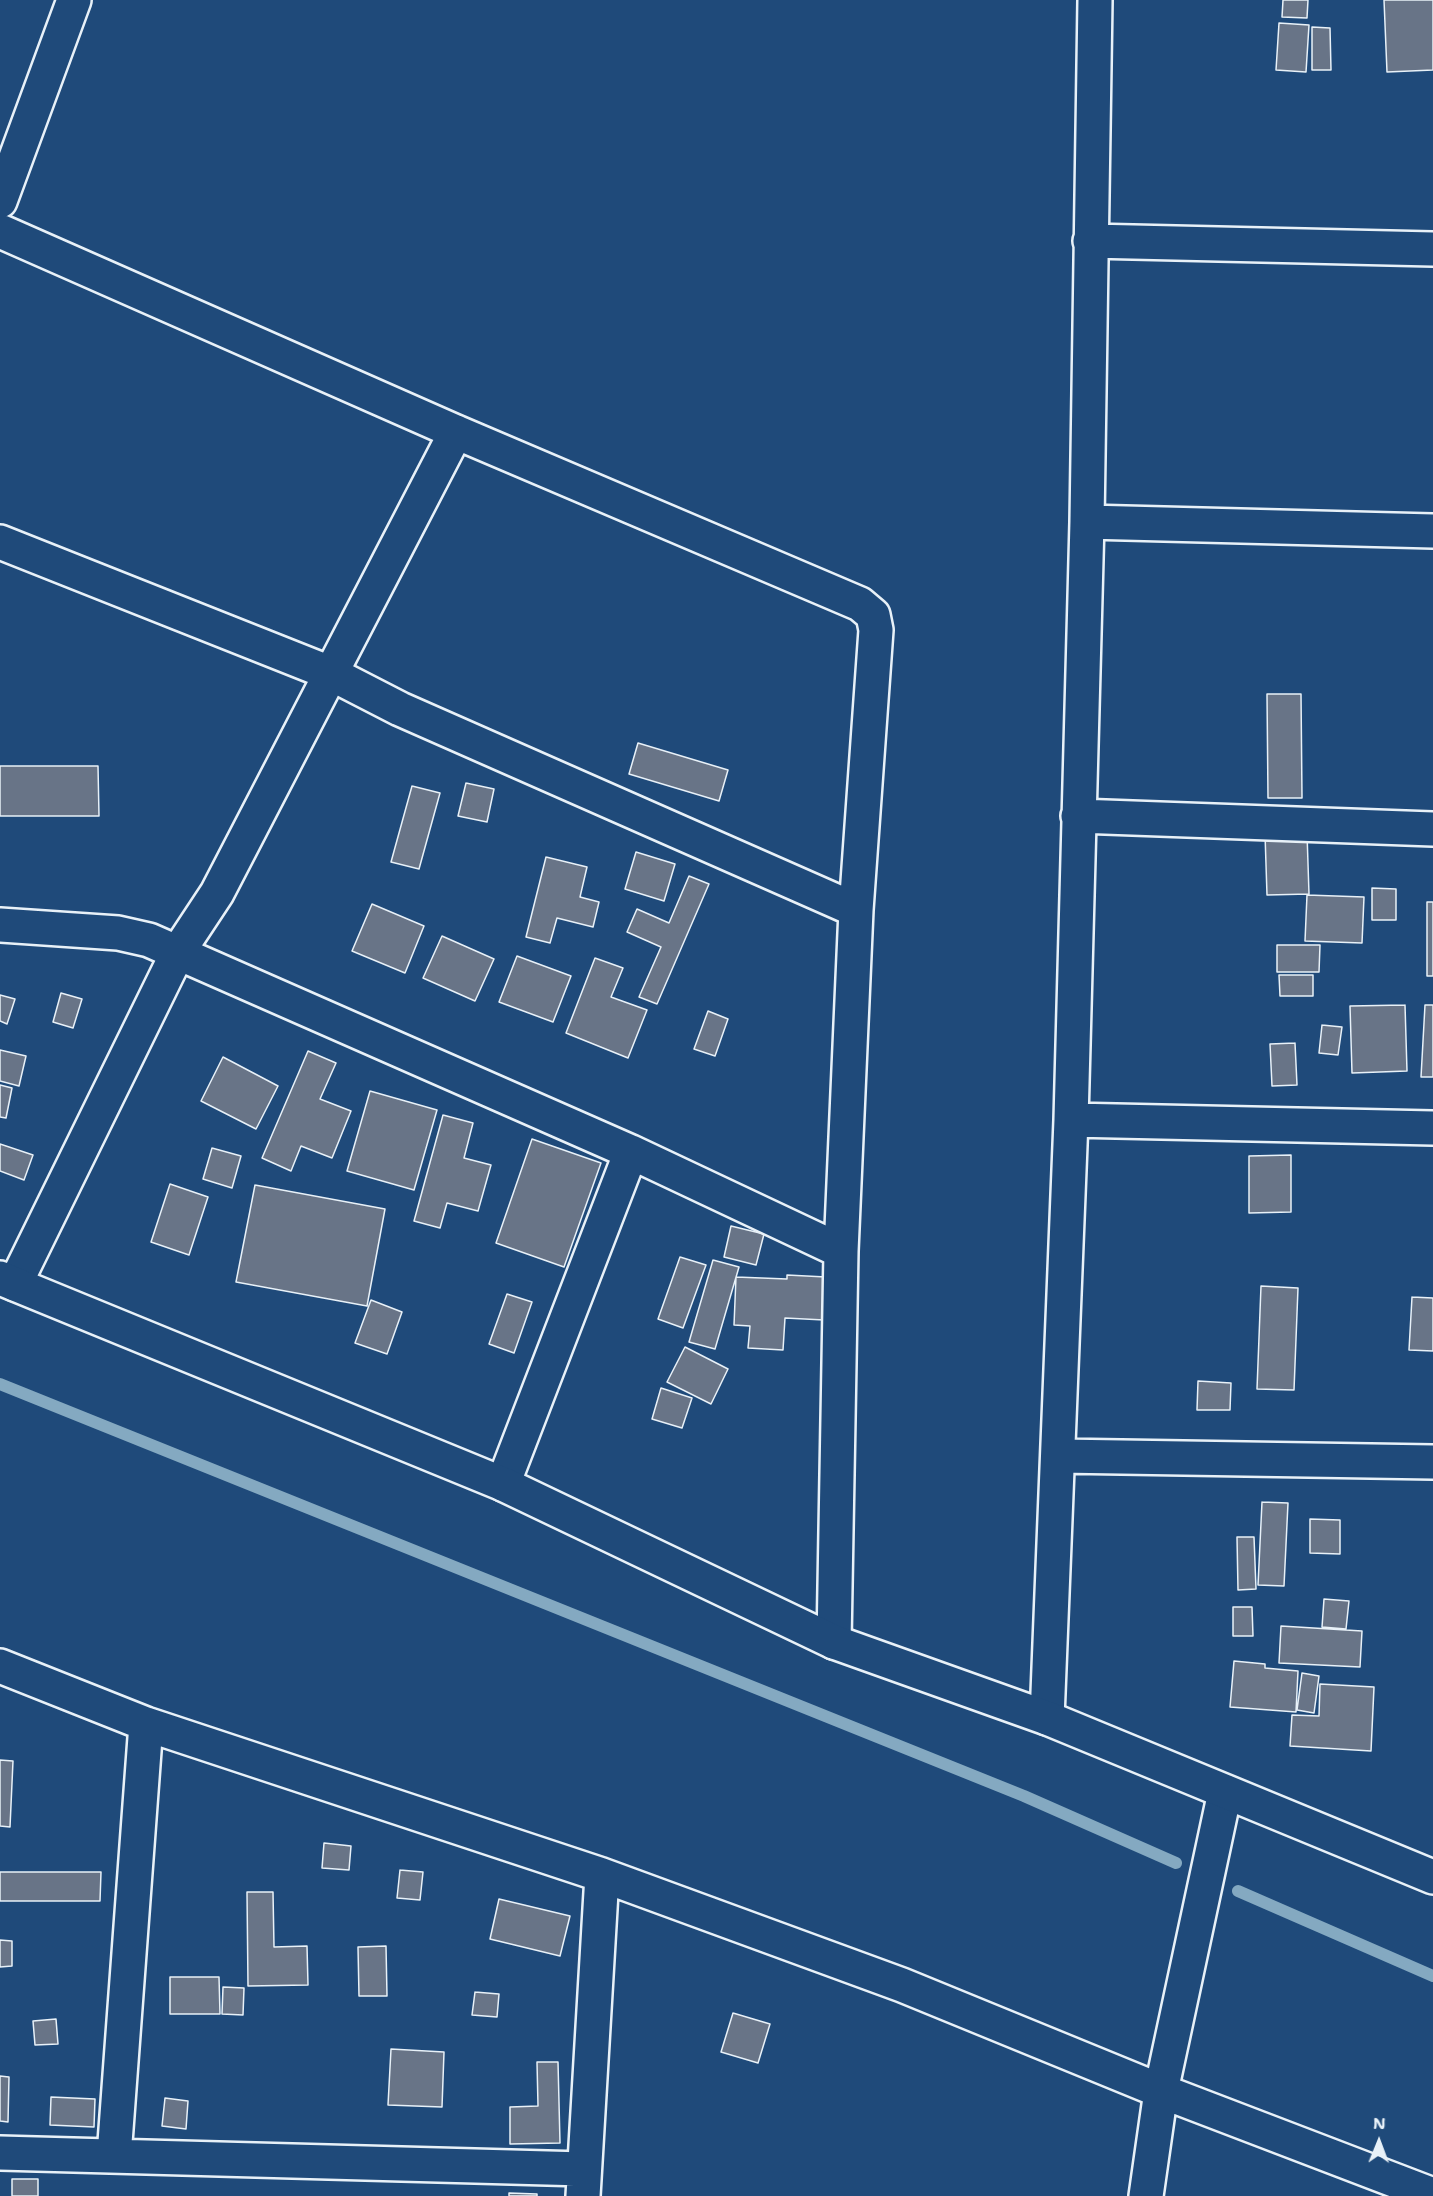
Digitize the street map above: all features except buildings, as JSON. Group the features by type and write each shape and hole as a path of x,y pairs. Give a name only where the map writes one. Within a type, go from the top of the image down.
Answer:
{"street":[{"path":"0,201 74,0"},
{"path":"1047,1718 1071,1120 1087,522 1095,0"},
{"path":"0,231 456,432 860,604 873,615 876,630 856,910 841,1251 834,1642"},
{"path":"1090,241 1433,249"},
{"path":"456,432 218,892 177,952 8,1281 503,1484 834,1642 1047,1718 1433,1877"},
{"path":"1087,522 1433,531"},
{"path":"0,542 330,673 400,709 856,910"},
{"path":"1078,816 1433,829"},
{"path":"0,925 118,933 149,940 630,1152 841,1251"},
{"path":"1071,1120 1433,1128"},
{"path":"503,1484 630,1152"},
{"path":"1059,1456 1433,1462"},
{"path":"0,1666 146,1724 602,1875 902,1985 1161,2091 1433,2195"},
{"path":"114,2156 146,1724"},
{"path":"1146,2196 1161,2091 1225,1792"},
{"path":"0,2153 114,2156 584,2183 602,1875"}],"waterway":[{"path":"0,1384 1024,1796 1176,1863"},
{"path":"1238,1891 1433,1976"}]}
